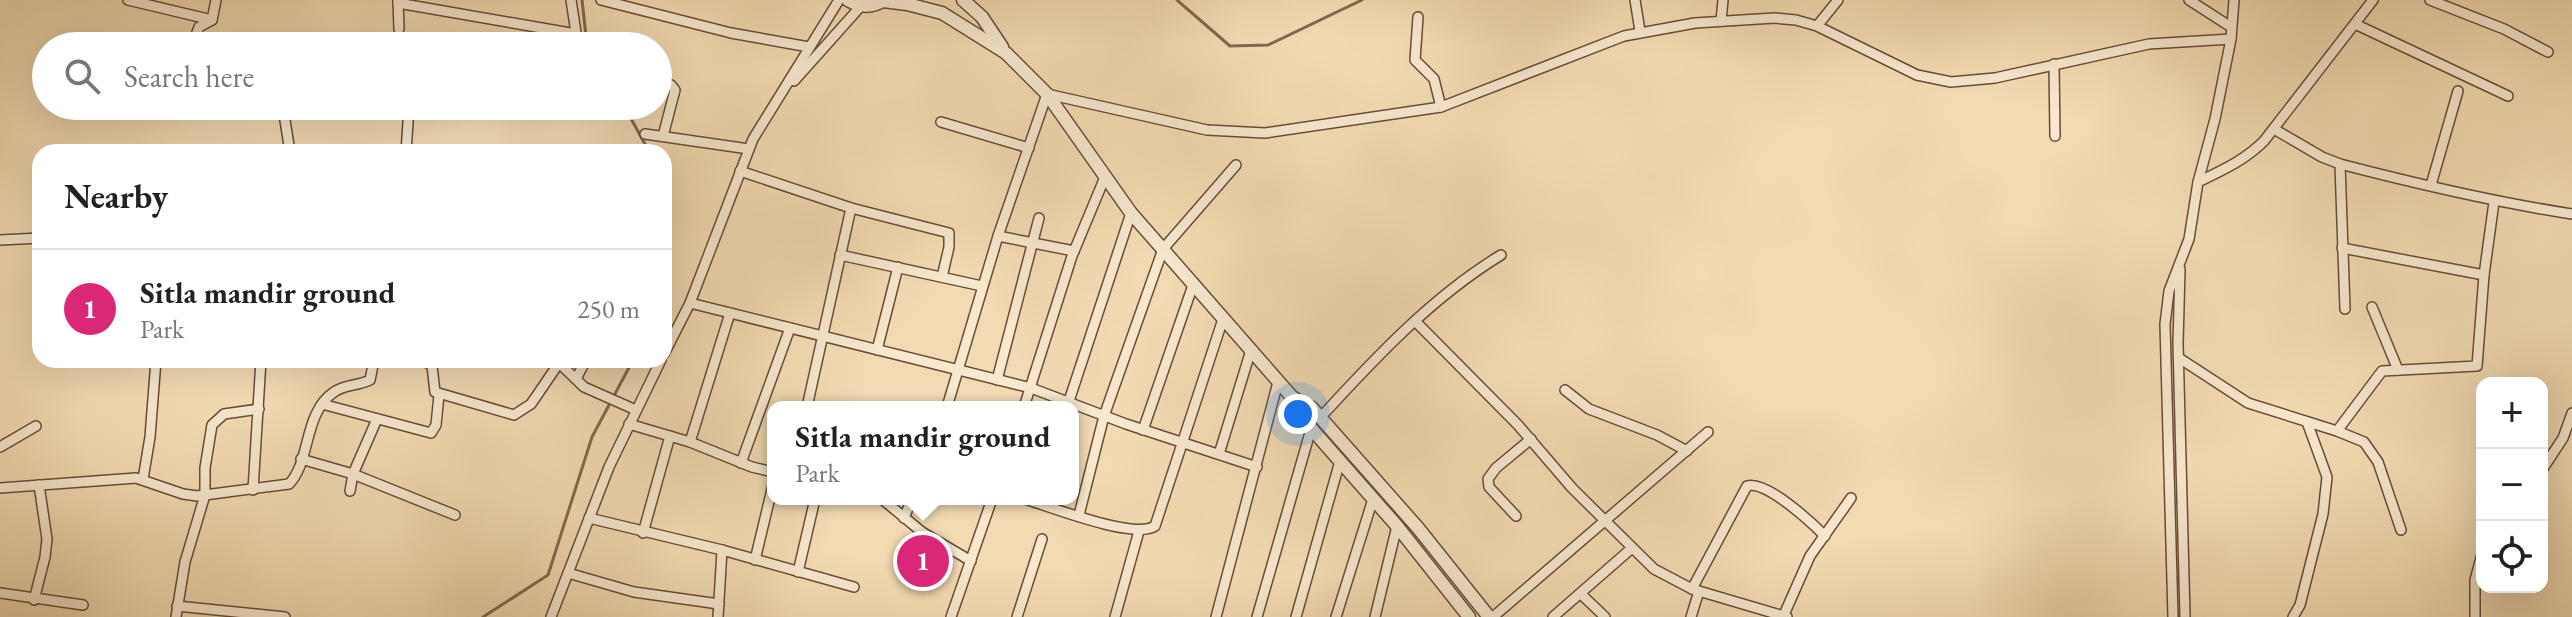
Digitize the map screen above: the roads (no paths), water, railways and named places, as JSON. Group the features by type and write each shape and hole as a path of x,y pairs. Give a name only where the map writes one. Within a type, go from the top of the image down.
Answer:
{"street":[{"path":"128,0 212,20"},
{"path":"212,20 216,0"},
{"path":"601,0 759,39 809,47"},
{"path":"648,13 651,0"},
{"path":"672,338 690,303 749,149 839,0"},
{"path":"848,0 861,6"},
{"path":"963,0 982,17 1006,53 1047,94 1131,213 1278,382 1292,397 1312,408 1316,423 1340,461 1397,526 1459,611 1469,617"},
{"path":"1635,0 1640,31"},
{"path":"1721,21 1723,0"},
{"path":"1817,26 1838,0"},
{"path":"2189,0 2231,27"},
{"path":"2173,617 2165,347 2169,291 2189,239 2198,182 2231,39 2234,0"},
{"path":"2198,182 2251,154 2274,129 2373,0"},
{"path":"2430,0 2504,29 2548,52"},
{"path":"569,1 576,32"},
{"path":"776,100 861,6 884,1 942,13 1006,53"},
{"path":"399,29 398,2 565,32"},
{"path":"1418,17 1415,60 1434,79 1441,107"},
{"path":"1047,94 1207,130 1265,133 1441,107 1640,31 1721,21 1774,18 1817,26 1935,81 1981,80 2149,44 2231,39"},
{"path":"197,32 199,27 212,20"},
{"path":"2355,24 2508,96"},
{"path":"2054,64 2055,136"},
{"path":"2431,185 2458,91"},
{"path":"949,401 982,286 1047,94"},
{"path":"285,120 289,144"},
{"path":"407,144 408,120"},
{"path":"663,136 667,120"},
{"path":"941,122 1029,148"},
{"path":"2274,129 2340,164 2469,193 2494,202 2572,214"},
{"path":"645,134 749,149"},
{"path":"2340,164 2345,309"},
{"path":"1079,515 1104,416 1163,249 1236,165"},
{"path":"740,171 851,208 949,233 942,277"},
{"path":"1026,401 1074,251 1105,177"},
{"path":"2337,431 2382,371 2477,366 2484,275 2494,202"},
{"path":"808,401 851,208"},
{"path":"1069,401 1131,213"},
{"path":"997,380 1039,218"},
{"path":"998,236 1074,251"},
{"path":"0,241 32,239"},
{"path":"2342,248 2484,275"},
{"path":"840,255 982,286"},
{"path":"1257,617 1316,423 1378,355 1466,277 1501,255"},
{"path":"2180,265 2185,617"},
{"path":"877,350 898,267"},
{"path":"1143,430 1193,285"},
{"path":"690,303 1031,388 1061,401"},
{"path":"2372,307 2398,370"},
{"path":"690,442 730,313"},
{"path":"1048,505 1123,529 1145,531 1155,526 1223,319"},
{"path":"1416,322 1632,548 1654,569 1695,590 1784,617 1799,576 1851,498"},
{"path":"741,463 790,328"},
{"path":"2165,347 2179,347"},
{"path":"1219,454 1251,350"},
{"path":"2179,358 2248,403 2364,442 2372,450 2401,530"},
{"path":"143,479 155,368"},
{"path":"253,490 261,368"},
{"path":"0,488 128,477 143,479 183,494 205,495 289,484 295,477 306,438 322,404 330,394 341,388 370,380 372,368"},
{"path":"430,368 433,388 439,395 514,415 531,404 553,368"},
{"path":"564,368 584,387 636,410"},
{"path":"576,379 582,368"},
{"path":"551,617 609,467 657,368"},
{"path":"1216,617 1278,382"},
{"path":"1565,390 1589,409 1657,435 1687,451"},
{"path":"322,404 431,433 436,425 439,395"},
{"path":"1079,408 1257,467"},
{"path":"259,409 224,414 214,421 208,444 205,495 185,562 177,612 285,617"},
{"path":"2548,461 2563,438 2572,413"},
{"path":"350,491 353,474 377,419"},
{"path":"2293,617 2300,605 2323,514 2327,477 2307,422"},
{"path":"1316,423 1418,528 1491,617 1708,432"},
{"path":"629,424 767,470"},
{"path":"0,447 36,426"},
{"path":"643,533 670,436"},
{"path":"1516,516 1489,487 1488,479 1496,468 1531,439"},
{"path":"301,459 353,474 455,515"},
{"path":"1296,617 1340,461"},
{"path":"34,600 47,539 39,485"},
{"path":"1691,617 1695,590 1747,486 1760,486 1776,495 1825,536"},
{"path":"1336,617 1373,499"},
{"path":"755,560 768,505"},
{"path":"798,572 814,505"},
{"path":"889,505 971,561"},
{"path":"904,518 909,505"},
{"path":"951,617 990,505"},
{"path":"589,518 722,550 854,587"},
{"path":"1375,617 1397,526"},
{"path":"1115,617 1139,531"},
{"path":"1017,617 1042,539"},
{"path":"1553,617 1632,548"},
{"path":"718,617 722,550"},
{"path":"568,573 634,592 719,604"},
{"path":"2475,617 2476,576"},
{"path":"0,593 83,605"},
{"path":"1581,594 1605,617"}],"waterway":[{"path":"582,0 586,32"},
{"path":"1177,0 1230,46 1268,45 1362,0"},
{"path":"632,120 645,144"},
{"path":"483,617 548,575 592,437 629,368"}],"place":[{"name":"Sitla mandir ground","path":"923,561"}]}
